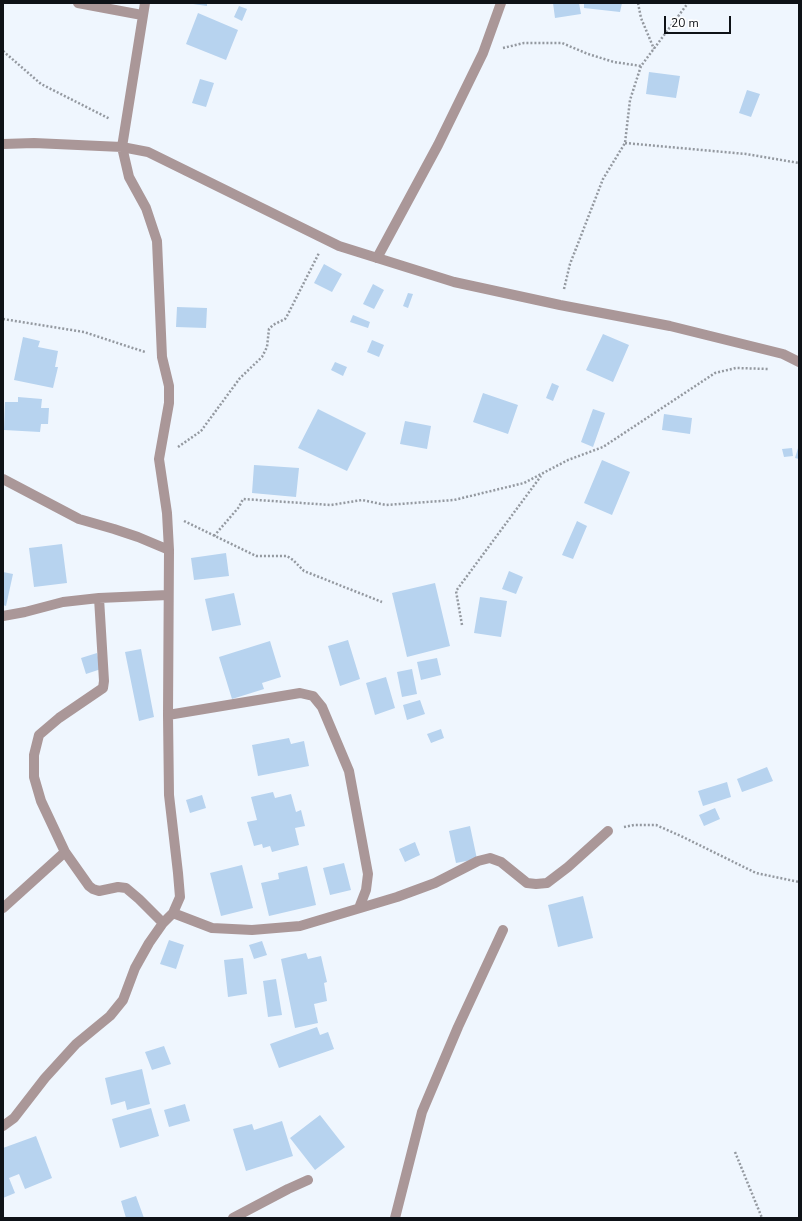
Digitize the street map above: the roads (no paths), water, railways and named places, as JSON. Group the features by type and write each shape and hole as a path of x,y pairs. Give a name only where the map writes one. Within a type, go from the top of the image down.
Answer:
{"street":[{"path":"78,3 142,15"},
{"path":"3,1126 14,1118 45,1078 76,1044 110,1016 123,1000 135,968 149,943 163,923 173,913 180,897 169,795 169,550 167,513 159,459 169,403 169,386 162,357 157,241 146,208 129,177 122,147 145,3"},
{"path":"377,258 438,145 483,53 501,3"},
{"path":"3,144 34,143 122,147 148,152 339,246 454,282 560,305 670,326 783,354 799,362"},
{"path":"3,479 79,519 138,537 169,550"},
{"path":"3,616 64,602 99,598 168,595"},
{"path":"99,598 104,681 103,688 59,718 39,735 34,755 34,777 41,802 64,852 88,886 99,891 118,887 126,888 163,923"},
{"path":"168,715 300,693 313,696 322,707 349,771 368,874 366,890 359,908"},
{"path":"173,913 212,928 252,930 300,926 397,897 435,883 478,861 490,858 501,862 527,882 536,884 547,882 568,867 608,831"},
{"path":"3,908 64,852"},
{"path":"395,1218 422,1112 458,1028 503,930"},
{"path":"233,1218 308,1180"}]}
